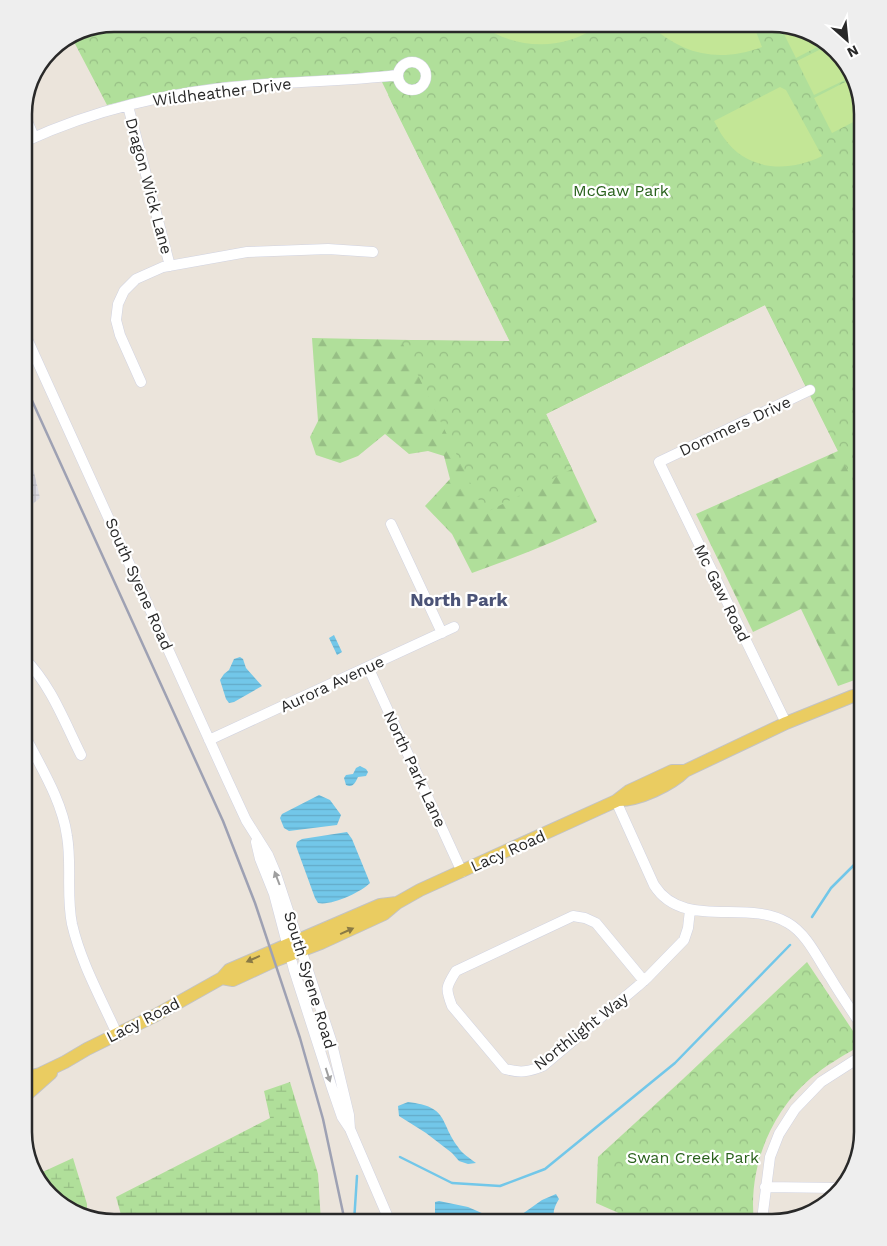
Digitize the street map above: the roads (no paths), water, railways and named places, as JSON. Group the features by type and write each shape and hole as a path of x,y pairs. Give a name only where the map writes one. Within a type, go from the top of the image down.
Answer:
{"main road":[{"name":"Lacy Road","path":"32,1076 65,1062 222,978 233,980 295,947 384,914 397,903 462,872 618,801 630,800 676,780 685,771 786,723 854,695"},
{"name":"Lacy Road","path":"32,1090 65,1062"}],"street":[{"name":"Wildheather Drive","path":"33,137 84,118 187,93 225,88 398,75"},
{"name":"Dragon Wick Lane","path":"128,106 170,266"},
{"path":"141,382 120,335 116,320 118,304 124,291 136,278 163,267 247,252 328,249 373,252"},
{"name":"South Syene Road","path":"33,351 209,740 255,836 260,859 295,947 294,970 342,1117 350,1129 386,1213"},
{"name":"Dommers Drive","path":"659,462 810,390"},
{"name":"Mc Gaw Road","path":"659,462 786,723"},
{"path":"391,524 442,633"},
{"name":"Aurora Avenue","path":"209,740 454,628"},
{"path":"32,667 48,688 81,755"},
{"name":"North Park Lane","path":"368,667 462,872"},
{"path":"32,751 55,797 65,823 68,838 72,924 87,968 117,1034"},
{"path":"618,801 657,889 669,902 690,910 756,912 776,917 788,923 799,931 854,1014"},
{"name":"Northlight Way","path":"644,981 596,923 585,918 573,916 456,971 447,986 452,1006 505,1068 517,1072 529,1072 542,1066 644,981 684,940 688,928 690,910"},
{"path":"763,1214 770,1157 779,1134 795,1109 821,1082 854,1061"},
{"path":"765,1187 831,1188"}],"water":[{"path":"334,635 342,652 337,655 329,638"},
{"path":"240,657 243,659 246,668 262,686 229,703 220,680 229,670 234,659"},
{"path":"360,766 368,772 366,776 358,777 352,785 346,785 344,778 346,775 353,774 356,768"},
{"path":"319,795 330,800 341,815 337,825 289,831 284,828 280,818 282,814"},
{"path":"347,832 352,839 370,883 346,898 318,903 296,846 297,842 302,839"},
{"path":"408,1102 430,1107 437,1112 460,1149 476,1163 468,1164 459,1161 452,1153 426,1133 399,1116 398,1106"},
{"path":"556,1194 559,1199 554,1214 523,1214 542,1200"},
{"path":"439,1201 468,1207 483,1214 435,1213 435,1202"}],"waterway":[{"path":"812,917 831,888 854,865"},
{"path":"400,1157 452,1183 500,1186 545,1169 675,1063 790,945"},
{"path":"355,1213 357,1176"}],"railway":[{"path":"33,402 223,821 255,903 300,1038 323,1119 343,1213"}],"district":[{"name":"North Park","path":"459,599"}],"park label":[{"name":"McGaw Park","path":"621,190"},
{"name":"Swan Creek Park","path":"693,1157"}]}
